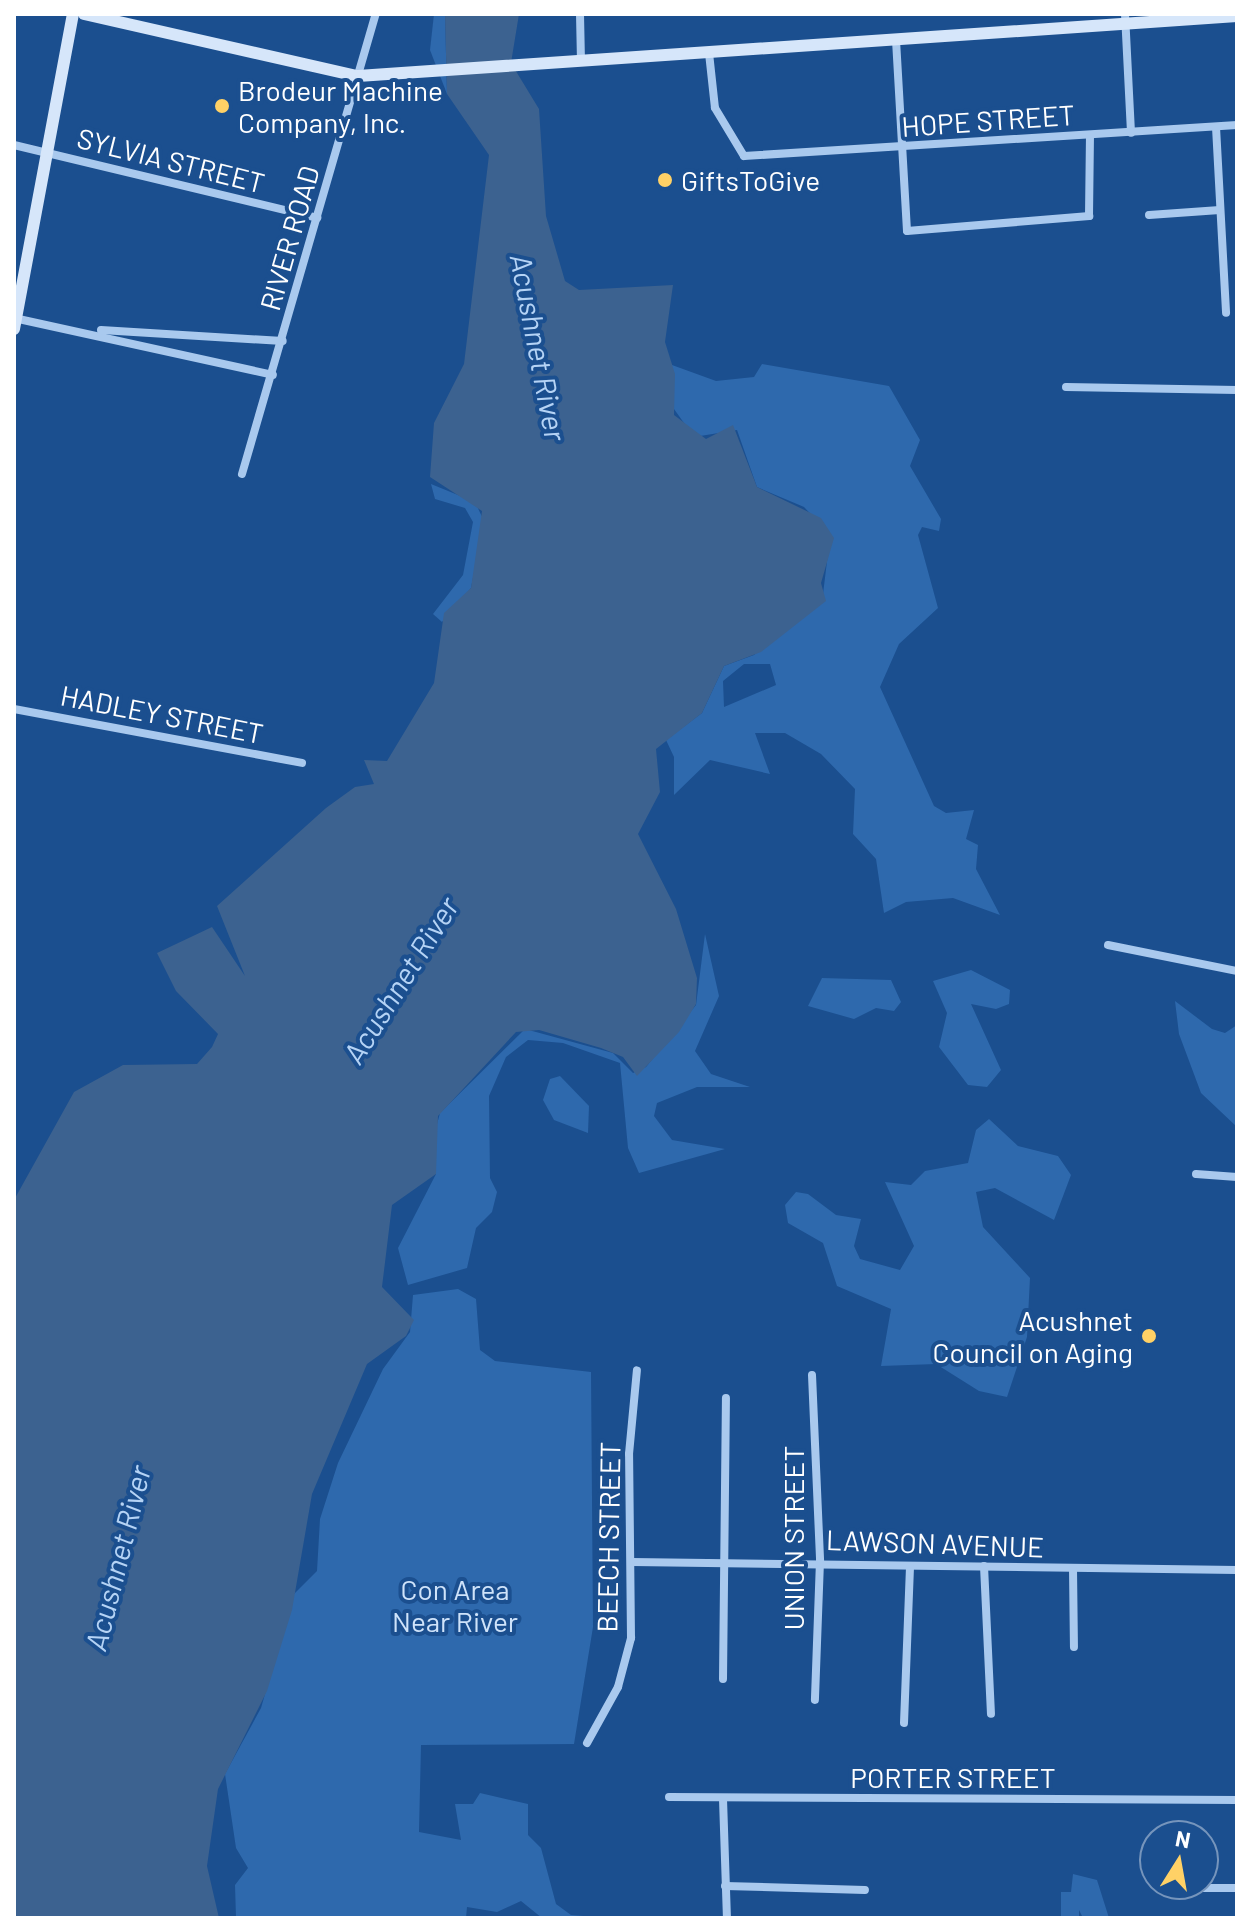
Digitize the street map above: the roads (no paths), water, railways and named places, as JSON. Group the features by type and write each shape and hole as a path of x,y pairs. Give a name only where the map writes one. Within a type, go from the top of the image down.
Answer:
{"street":[{"path":"73,14 15,322 91,330 161,328 283,341"},
{"path":"84,14 358,76 896,40 1124,19 1237,16"},
{"name":"RIVER ROAD","path":"242,474 376,14"},
{"path":"580,14 581,62"},
{"path":"1124,19 1131,133"},
{"path":"896,40 907,231 1089,216 1090,135"},
{"name":"HOPE STREET","path":"709,53 715,108 742,156 1237,125"},
{"path":"1216,127 1226,313"},
{"name":"SYLVIA STREET","path":"14,145 317,218"},
{"path":"1149,215 1220,210"},
{"path":"91,330 273,375"},
{"path":"1066,387 1237,390"},
{"name":"HADLEY STREET","path":"14,709 302,763"},
{"path":"1108,945 1237,971"},
{"path":"1196,1174 1237,1177"},
{"name":"BEECH STREET","path":"587,1743 618,1687 631,1638 629,1454 637,1370"},
{"name":"UNION STREET","path":"812,1375 820,1561 815,1700"},
{"path":"723,1679 727,1561 726,1398"},
{"name":"LAWSON AVENUE","path":"632,1562 820,1561 910,1566 1237,1570"},
{"path":"904,1723 910,1566"},
{"path":"984,1566 991,1714"},
{"path":"1073,1569 1074,1647"},
{"name":"PORTER STREET","path":"669,1797 1237,1800"},
{"path":"723,1799 727,1918"},
{"path":"725,1886 865,1890"}],"water":[{"name":"Acushnet River","path":"445,14 519,14 511,63 539,109 546,216 565,281 579,290 673,285 665,342 675,374 674,415 706,439 733,425 757,487 821,518 834,538 821,583 826,601 761,652 724,666 702,713 656,749 660,792 638,834 676,909 697,978 696,1004 679,1032 637,1076 623,1057 601,1048 539,1030 516,1032 438,1116 436,1174 392,1205 382,1287 414,1320 406,1336 367,1364 312,1494 292,1610 267,1691 218,1789 207,1866 219,1918 14,1918 14,1200 74,1092 123,1065 197,1064 212,1047 218,1034 176,991 157,953 212,927 245,976 217,906 326,808 355,787 374,784 364,760 387,761 434,683 444,613 471,588 482,511 430,477 434,423 464,364 489,155 447,94"}],"place":[{"name":"Brodeur Machine Company, Inc.","path":"222,106"},
{"name":"GiftsToGive","path":"665,180"},
{"name":"Acushnet Council on Aging","path":"1149,1336"}],"park label":[{"name":"Con Area Near River","path":"455,1605"}]}
